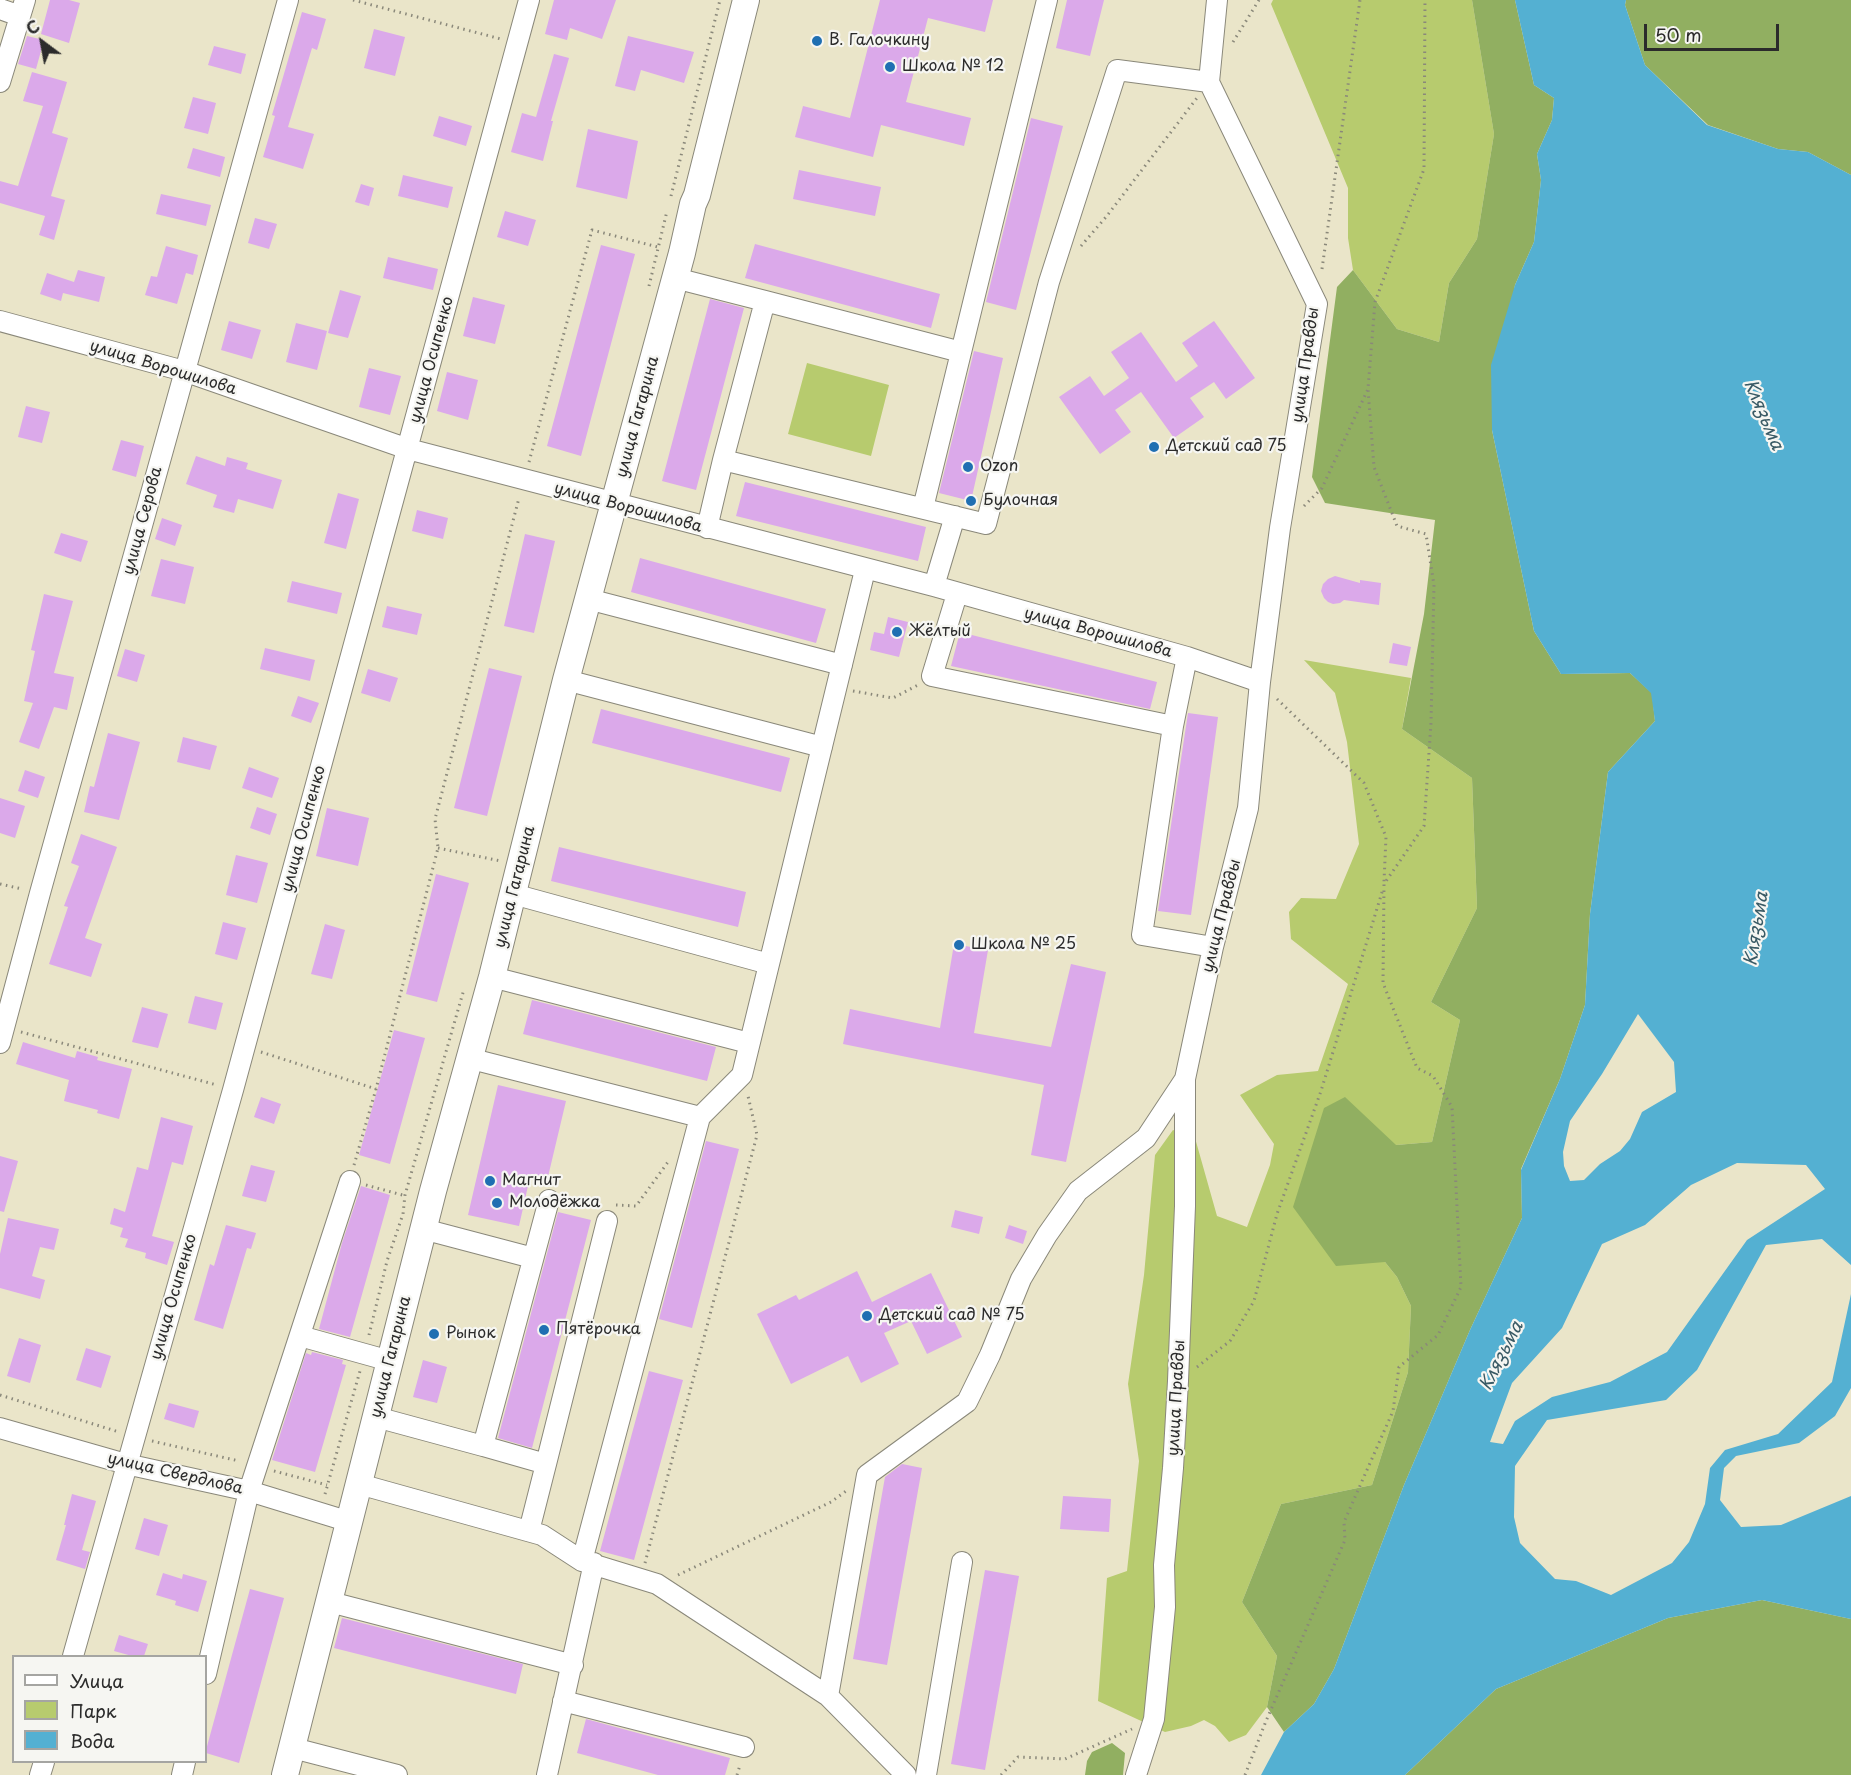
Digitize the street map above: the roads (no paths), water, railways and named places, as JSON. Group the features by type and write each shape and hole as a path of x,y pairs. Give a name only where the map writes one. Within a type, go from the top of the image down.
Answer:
{"main road":[{"name":"улица Гагарина","path":"285,1775 426,1218 492,977 566,680 682,253 746,0"}],"street":[{"name":"улица Серова","path":"2,1036 288,0"},
{"name":"улица Осипенко","path":"73,1655 245,1047 529,0"},
{"path":"923,508 1047,0"},
{"path":"723,460 986,524 1049,282 1117,70 1209,82 1217,0"},
{"path":"0,9 23,8 0,81"},
{"name":"улица Правды","path":"1136,1775 1154,1719 1165,1607 1164,1565 1173,1468 1185,1206 1185,1079 1248,808 1260,682 1279,600 1281,528 1317,304 1209,82"},
{"path":"675,278 961,352"},
{"path":"707,528 765,301"},
{"name":"улица Ворошилова","path":"0,321 184,371 408,449 865,570 934,586 1187,657 1260,682"},
{"path":"934,586 955,516"},
{"path":"547,1775 573,1665 588,1562 700,1117 742,1075 865,570"},
{"path":"957,594 932,676 1173,726"},
{"path":"588,599 842,665"},
{"path":"1187,657 1173,726 1142,934 1214,947"},
{"path":"566,680 822,747"},
{"path":"513,894 769,964"},
{"path":"492,977 749,1043"},
{"path":"468,1058 700,1117"},
{"path":"828,1696 867,1475 967,1402 990,1355 1021,1278 1047,1235 1078,1191 1146,1138 1185,1079"},
{"path":"207,1670 249,1491 350,1181"},
{"path":"483,1446 549,1200"},
{"path":"529,1531 608,1210"},
{"path":"426,1218 533,1258"},
{"path":"300,1336 390,1361"},
{"path":"376,1417 546,1464"},
{"name":"улица Свердлова","path":"0,1428 126,1464 249,1491 350,1522"},
{"path":"359,1484 542,1535 588,1562 649,1582 828,1696 906,1775"},
{"path":"926,1775 962,1562"},
{"path":"330,1602 573,1665"},
{"path":"563,1701 744,1747"},
{"path":"293,1748 397,1775"}],"water":[{"name":"Клязьма","path":"1515,0 1626,0 1625,5 1645,65 1707,125 1778,149 1808,152 1851,175 1851,1265 1822,1239 1766,1245 1697,1370 1666,1400 1547,1420 1515,1466 1514,1517 1520,1543 1555,1579 1576,1581 1611,1595 1672,1563 1689,1542 1705,1504 1710,1468 1725,1450 1778,1434 1832,1382 1851,1294 1851,1388 1835,1416 1799,1443 1736,1456 1724,1468 1720,1500 1741,1527 1781,1525 1851,1496 1851,1619 1762,1600 1668,1618 1496,1689 1405,1775 1261,1775 1284,1732 1314,1704 1334,1669 1404,1485 1470,1330 1522,1218 1521,1170 1560,1079 1585,1005 1590,914 1608,772 1655,721 1651,693 1630,673 1561,674 1534,631 1492,430 1491,365 1515,285 1534,242 1541,180 1537,154 1552,120 1554,98 1534,85","holes":["1638,1014 1674,1062 1676,1092 1642,1112 1630,1139 1620,1151 1600,1164 1584,1180 1570,1181 1564,1166 1563,1152 1570,1121","1737,1163 1806,1165 1825,1189 1747,1240 1667,1352 1610,1382 1552,1397 1515,1421 1503,1444 1490,1442 1512,1383 1562,1328 1602,1244 1645,1225 1691,1185"]}],"place":[{"name":"В. Галочкину","path":"817,41"},
{"name":"Школа № 12","path":"890,67"},
{"name":"Детский сад 75","path":"1154,447"},
{"name":"Ozon","path":"968,467"},
{"name":"Булочная","path":"971,501"},
{"name":"Жёлтый","path":"897,632"},
{"name":"Школа № 25","path":"959,945"},
{"name":"Магнит","path":"490,1181"},
{"name":"Молодёжка","path":"497,1203"},
{"name":"Детский сад № 75","path":"867,1316"},
{"name":"Пятёрочка","path":"544,1330"},
{"name":"Рынок","path":"434,1334"}]}
